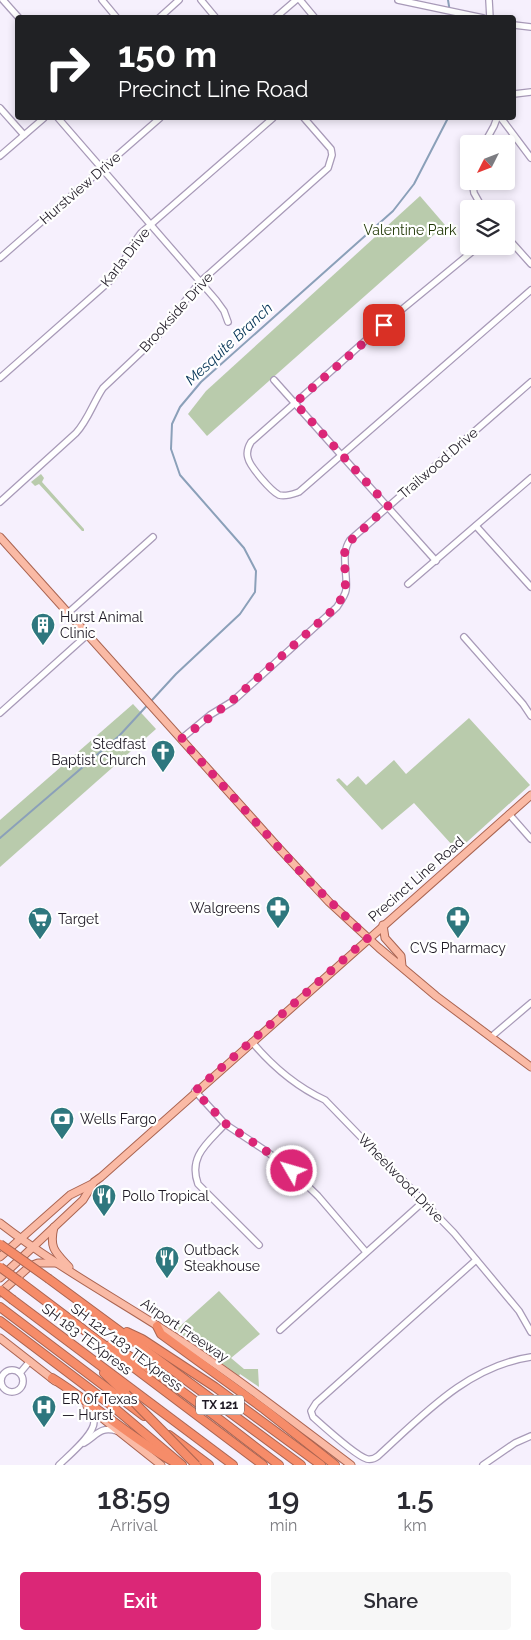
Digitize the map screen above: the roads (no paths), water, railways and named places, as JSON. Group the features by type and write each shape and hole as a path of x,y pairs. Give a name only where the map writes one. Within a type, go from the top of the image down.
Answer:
{"highway":[{"name":"TX 121","path":"0,1244 301,1465"},
{"name":"SH 121/183 TEXpress","path":"0,1267 262,1465"},
{"name":"SH 183 TEXpress","path":"0,1291 233,1465"},
{"path":"0,1307 209,1465"},
{"path":"0,1321 91,1390 142,1431 180,1465"},
{"path":"157,1326 161,1334 264,1409 335,1465"},
{"path":"114,1327 142,1339 200,1377 243,1406 321,1465"},
{"path":"88,1334 122,1352 153,1372 279,1465"},
{"path":"79,1349 196,1465"},
{"path":"52,1378 80,1395 140,1442 180,1465"}],"main road":[{"path":"0,538 306,878 368,938 436,996 531,1067"},
{"name":"Precinct Line Road","path":"0,1257 70,1195 94,1182 531,795"},
{"path":"383,925 384,938 401,956 402,966"},
{"name":"Precinct Line Road","path":"0,1278 83,1200 94,1182"},
{"name":"Airport Freeway","path":"0,1223 33,1247 157,1326 242,1384 351,1465"},
{"path":"54,1227 52,1244 57,1254 76,1274"},
{"path":"0,1291 30,1266 38,1263 58,1263"},
{"path":"0,1338 161,1465"}],"street":[{"path":"3,0 16,15"},
{"path":"102,0 114,15"},
{"path":"162,15 179,0"},
{"path":"201,0 214,15"},
{"path":"278,15 296,0"},
{"path":"300,0 312,15"},
{"path":"400,0 469,15"},
{"path":"489,0 490,15"},
{"path":"516,25 531,27"},
{"path":"516,94 531,92"},
{"path":"0,108 24,135"},
{"path":"0,156 42,120"},
{"path":"60,120 221,306 228,322"},
{"name":"Hurstview Drive","path":"0,258 158,120"},
{"name":"Karla Drive","path":"0,378 111,280 123,264 135,241 150,225 271,120"},
{"name":"Brookside Drive","path":"0,502 76,433 86,421 103,388 156,338 200,282 328,168 332,155 331,149 306,120"},
{"path":"489,135 496,120"},
{"path":"502,120 531,158"},
{"path":"515,246 531,264"},
{"path":"468,255 398,313 251,442 248,449 248,458 262,478 280,495 289,496 299,492 531,290"},
{"path":"274,380 436,561"},
{"name":"Trailwood Drive","path":"181,739 233,700 336,607 346,591 346,545 531,382"},
{"path":"408,584 531,478"},
{"path":"476,526 531,587"},
{"path":"68,614 153,536"},
{"path":"0,713 87,635"},
{"path":"464,637 523,704 531,716"},
{"path":"509,814 531,839"},
{"path":"491,1037 531,1003"},
{"name":"Wheelwood Drive","path":"252,1042 267,1060 289,1079 326,1100 424,1201 519,1311 531,1332"},
{"path":"195,1091 226,1124 292,1171 318,1196 366,1252"},
{"path":"226,1124 197,1158 194,1168 195,1175 198,1184 259,1245"},
{"path":"280,1330 424,1201"},
{"path":"476,1260 316,1403 311,1411 316,1420 344,1444 364,1458 371,1460 378,1456 421,1416 461,1385 496,1366 531,1357"},
{"path":"20,1373 30,1361"},
{"path":"9,1370 16,1370 23,1378 22,1384 19,1389 13,1392 4,1388 1,1375 9,1370"},
{"path":"80,1445 93,1428 94,1423 90,1408"},
{"path":"59,1465 80,1445 100,1431 109,1429 119,1432"},
{"path":"483,1465 515,1443 531,1436"}],"waterway":[{"name":"Mesquite Branch","path":"448,0 450,15"},
{"name":"Mesquite Branch","path":"0,838 119,736 176,674 240,614 255,592 256,571 244,548 180,475 171,449 172,424 180,407 201,382 393,211 414,184 447,120"}],"place":[{"name":"Hurst Animal Clinic","path":"43,646"},
{"name":"Stedfast Baptist Church","path":"163,773"},
{"name":"Walgreens","path":"278,929"},
{"name":"CVS Pharmacy","path":"458,939"},
{"name":"Target","path":"40,940"},
{"name":"Wells Fargo","path":"62,1140"},
{"name":"Pollo Tropical","path":"104,1217"},
{"name":"Outback Steakhouse","path":"167,1279"},
{"name":"ER Of Texas — Hurst","path":"44,1428"}],"park label":[{"name":"Valentine Park","path":"410,230"}]}
